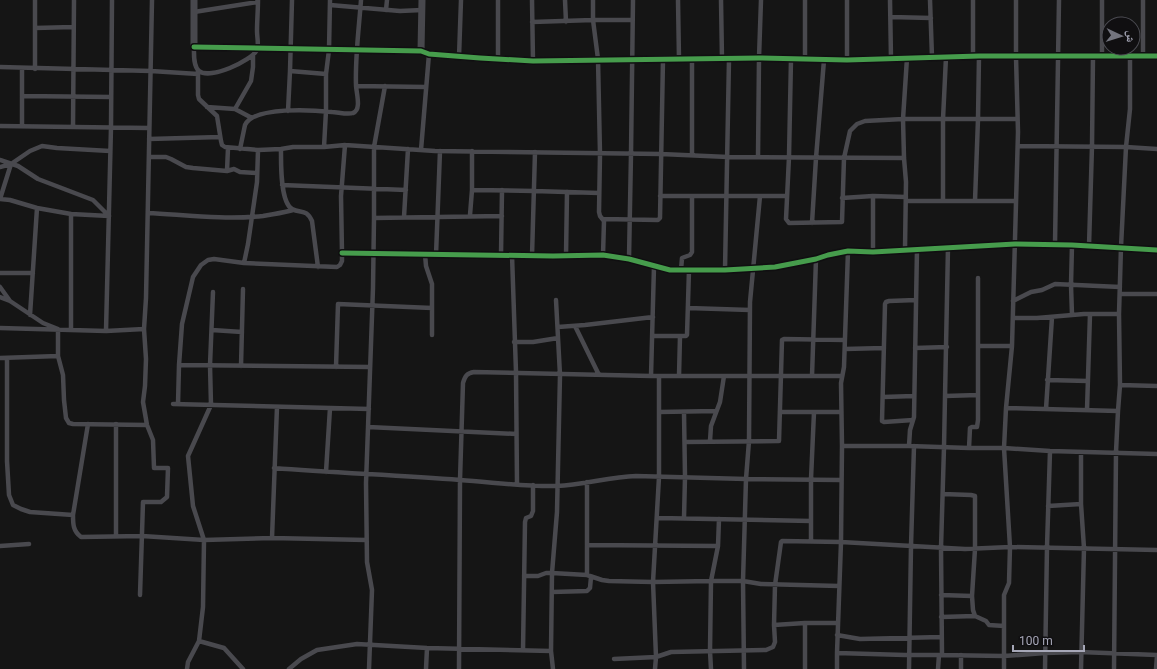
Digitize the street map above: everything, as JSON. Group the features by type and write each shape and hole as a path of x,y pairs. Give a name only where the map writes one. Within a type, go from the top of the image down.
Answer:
{"street":[{"path":"35,0 35,68"},
{"path":"73,127 74,0"},
{"path":"106,331 111,127 112,0"},
{"path":"140,595 143,502 161,502 167,497 168,468 154,468 153,440 147,425 144,402 146,373 144,329 146,298 152,0"},
{"path":"194,0 194,47 195,62 198,72 198,95 201,102 217,116 222,145 228,148 258,150 345,145 440,151 661,154 728,157 904,158"},
{"path":"288,111 292,0"},
{"path":"240,149 246,122 267,112 326,111 352,113 356,111 358,106 356,86 357,50 362,0"},
{"path":"386,10 387,0"},
{"path":"421,51 422,0"},
{"path":"459,56 461,0"},
{"path":"498,0 498,60"},
{"path":"532,0 532,61"},
{"path":"565,0 566,22"},
{"path":"593,0 593,20 598,59 600,154 599,214 604,221 603,255"},
{"path":"629,259 633,0"},
{"path":"678,0 679,59"},
{"path":"721,0 725,59 728,157 726,270"},
{"path":"758,157 761,0"},
{"path":"805,0 805,59"},
{"path":"847,0 847,60"},
{"path":"890,0 891,59"},
{"path":"930,0 932,57"},
{"path":"973,0 978,119 975,200"},
{"path":"1004,669 1004,595 1009,583 1010,547 1004,448 1012,346 1018,146 1016,0"},
{"path":"1055,244 1059,0"},
{"path":"1102,0 1102,16"},
{"path":"1142,0 1143,55 1157,56"},
{"path":"0,67 198,72 205,74 227,69 252,56 258,49 258,1 194,12"},
{"path":"324,147 330,2 386,10 422,10"},
{"path":"890,17 931,18"},
{"path":"532,22 632,20"},
{"path":"35,28 74,27"},
{"path":"194,47 421,51 429,54 498,60 532,61 759,58 847,60 976,56 1101,56"},
{"path":"421,150 429,54"},
{"path":"235,109 251,82 253,67 252,56"},
{"path":"1089,246 1093,56"},
{"path":"1114,669 1116,452 1120,385 1119,314 1126,147 1130,109 1130,56"},
{"path":"943,201 943,119 946,57"},
{"path":"905,249 906,199 903,119 907,58"},
{"path":"692,59 692,155"},
{"path":"791,59 787,196 787,221 789,223 842,222 844,158 850,131 857,124 865,121 903,119 1018,118"},
{"path":"603,219 658,220 660,213 664,60"},
{"path":"812,223 824,60"},
{"path":"22,68 22,126"},
{"path":"290,71 326,74"},
{"path":"356,86 426,87"},
{"path":"369,669 372,590 367,562 366,474 374,253 374,147 385,86"},
{"path":"22,96 111,98"},
{"path":"207,107 235,109 252,118"},
{"path":"0,126 149,128"},
{"path":"149,140 220,137"},
{"path":"178,404 182,324 193,277 201,265 208,260 214,259 244,263 336,268 340,265 342,261 341,196 345,145"},
{"path":"0,167 11,164 30,151 42,146 110,151"},
{"path":"1018,146 1157,148"},
{"path":"227,171 228,148"},
{"path":"281,149 282,185 288,203 293,210"},
{"path":"404,217 408,149"},
{"path":"244,263 257,182 258,150"},
{"path":"436,255 440,151"},
{"path":"470,216 472,151"},
{"path":"532,256 535,152"},
{"path":"149,157 166,157 186,167 227,171 234,169 240,172 257,173"},
{"path":"0,160 18,166 38,179 92,200 109,216"},
{"path":"11,164 0,199 71,214 109,216"},
{"path":"282,185 406,190"},
{"path":"472,190 599,193"},
{"path":"501,255 502,190"},
{"path":"566,256 567,192"},
{"path":"660,196 787,196"},
{"path":"681,270 682,258 690,255 692,252 692,196"},
{"path":"744,669 743,581 746,479 749,442 750,310 760,196"},
{"path":"842,198 873,196 943,201 1016,201"},
{"path":"873,196 873,252"},
{"path":"30,315 37,208"},
{"path":"148,213 206,217 252,217 284,213 293,210 304,212 309,215 312,221 318,267"},
{"path":"71,214 71,330"},
{"path":"374,218 502,216"},
{"path":"342,253 532,256 603,255 629,259 670,270 726,270 774,267 816,260 828,255 848,251 873,252 1015,244 1055,244 1157,250"},
{"path":"1072,245 1072,315"},
{"path":"938,669 942,637 941,548 947,347 948,247"},
{"path":"909,669 912,446 910,430 913,420 914,396 917,249"},
{"path":"837,669 841,542 841,383 844,372 848,251"},
{"path":"425,254 426,266 432,284 432,335"},
{"path":"512,255 516,372 517,484"},
{"path":"812,376 816,260"},
{"path":"651,376 654,266"},
{"path":"652,336 687,335 690,270"},
{"path":"0,273 33,273"},
{"path":"968,448 970,428 977,426 978,278"},
{"path":"1013,301 1031,292 1042,290 1055,284 1120,287"},
{"path":"0,287 10,301"},
{"path":"241,366 243,289"},
{"path":"187,669 188,662 199,641 203,607 204,540 193,506 188,456 211,405 210,365 213,292"},
{"path":"1120,294 1157,294"},
{"path":"0,297 10,301 44,324 58,329"},
{"path":"553,669 551,651 552,573 557,512 560,375 556,300"},
{"path":"913,420 883,421 885,304 886,302 916,300"},
{"path":"336,367 338,304 432,308"},
{"path":"688,308 750,310"},
{"path":"1087,410 1090,314"},
{"path":"1013,318 1119,314"},
{"path":"558,327 653,317"},
{"path":"1046,409 1052,317"},
{"path":"575,326 599,375"},
{"path":"0,328 106,331 144,329"},
{"path":"58,329 58,356 63,376 66,418 69,423 147,425"},
{"path":"212,330 242,332"},
{"path":"679,376 680,336"},
{"path":"514,342 533,342 558,338"},
{"path":"685,442 778,442 782,340 845,340"},
{"path":"978,346 1012,346"},
{"path":"915,348 947,347"},
{"path":"845,349 884,348"},
{"path":"0,358 58,356"},
{"path":"7,358 7,460 9,495 14,505 30,512 72,515"},
{"path":"180,365 370,367"},
{"path":"459,669 460,480 463,382 468,373 516,372 560,375 651,376 842,376"},
{"path":"655,669 656,657 653,582 658,518 659,376"},
{"path":"710,441 711,426 721,398 724,376"},
{"path":"1047,380 1088,381"},
{"path":"1120,385 1157,386"},
{"path":"883,397 914,396"},
{"path":"945,396 978,396"},
{"path":"173,404 368,409"},
{"path":"272,538 277,407"},
{"path":"326,472 330,408"},
{"path":"1006,408 1118,411"},
{"path":"659,412 716,411"},
{"path":"684,412 684,518"},
{"path":"780,412 841,412"},
{"path":"811,541 811,479 814,412"},
{"path":"88,424 72,515 73,527 76,534 81,537 142,536 204,540 272,538 366,540"},
{"path":"116,424 116,536"},
{"path":"368,427 516,434"},
{"path":"842,446 1004,448 1157,454"},
{"path":"1045,669 1050,451"},
{"path":"1081,452 1081,504 1084,548 1080,652 1081,669"},
{"path":"274,468 558,486 627,476 841,480"},
{"path":"552,592 587,591 590,588 587,545 588,482"},
{"path":"523,650 525,519 532,514 533,485"},
{"path":"943,494 975,496 975,549 972,596 975,616"},
{"path":"1048,506 1081,504"},
{"path":"658,518 811,521"},
{"path":"711,669 711,581 718,546 719,519"},
{"path":"614,659 656,657 671,652 766,650 771,648 775,642 775,585 781,541 841,542 964,549 1047,547 1157,550"},
{"path":"0,546 28,544"},
{"path":"587,545 718,546"},
{"path":"524,576 538,576 546,573 552,573 589,576 606,580 653,582 743,581 775,585 839,586"},
{"path":"941,595 972,596"},
{"path":"941,617 975,616 986,621 989,625 1004,626"},
{"path":"805,623 805,669"},
{"path":"774,625 838,623"},
{"path":"837,635 857,639 942,637"},
{"path":"199,641 224,648 243,669"},
{"path":"289,669 301,659 317,650 357,644 427,648 551,651"},
{"path":"426,669 427,648"},
{"path":"837,653 1004,656 1080,652 1114,653 1157,656 1156,669"},
{"path":"961,655 961,669"}],"cycle path":[{"path":"194,47 421,51 429,54 533,61 759,58 847,60 979,56 1157,56"},
{"path":"342,253 553,256 603,255 629,259 670,270 725,270 775,267 848,251 873,252 1015,244 1072,245 1157,250"}]}
